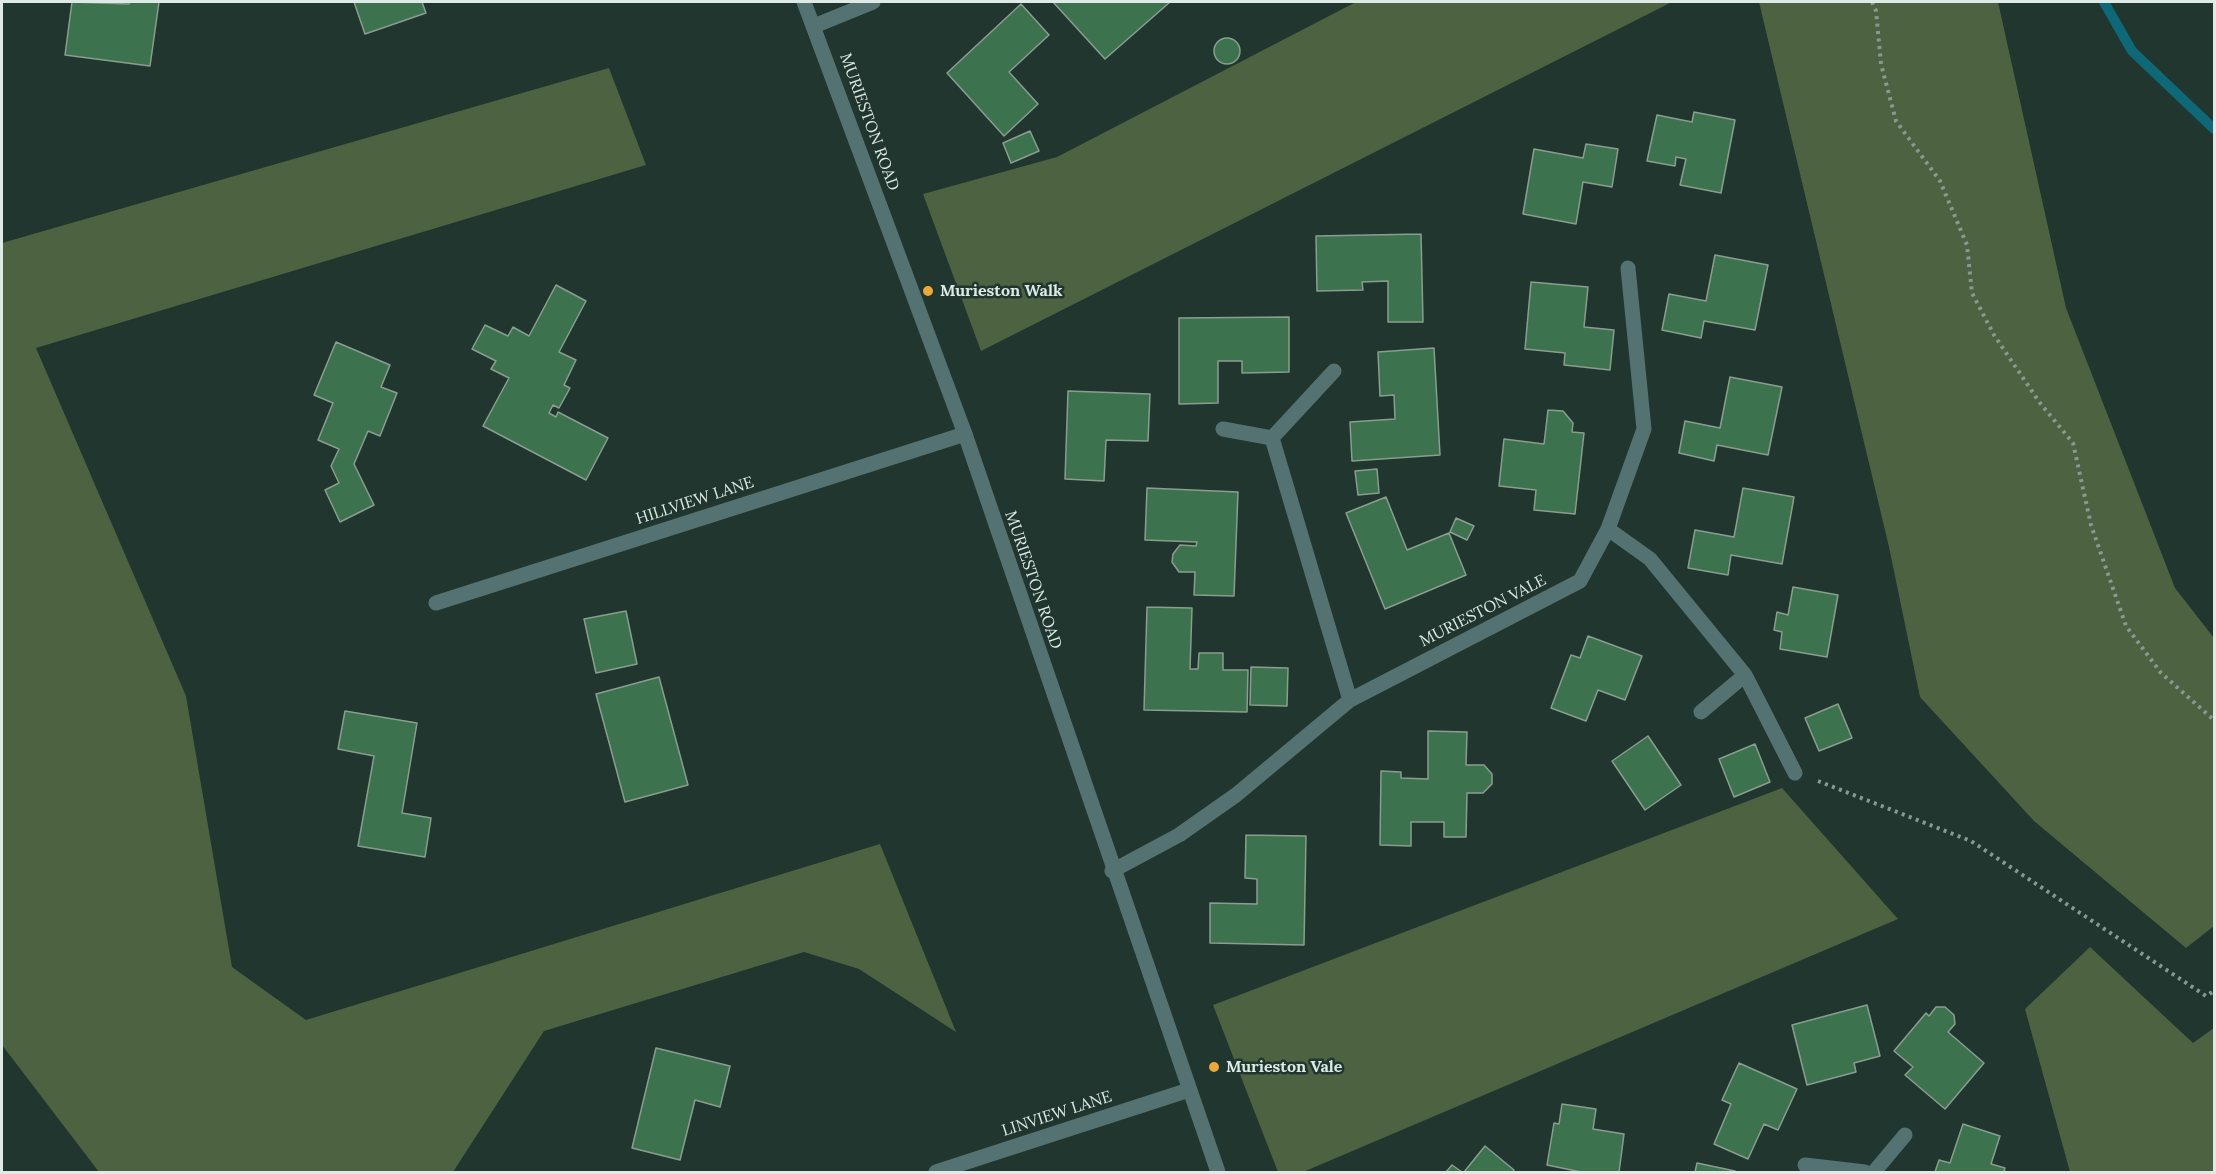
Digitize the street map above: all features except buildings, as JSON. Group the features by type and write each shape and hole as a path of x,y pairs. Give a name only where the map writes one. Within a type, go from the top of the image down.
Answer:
{"street":[{"name":"MURIESTON ROAD","path":"804,2 965,434 1112,871 1218,1173"},
{"path":"814,26 873,2"},
{"name":"MURIESTON VALE","path":"1112,871 1179,835 1236,795 1350,700 1580,582 1608,529 1644,429 1628,268"},
{"path":"1272,438 1334,371"},
{"path":"1223,429 1272,438"},
{"name":"HILLVIEW LANE","path":"436,603 965,434"},
{"path":"1272,438 1350,700"},
{"path":"1608,529 1650,559 1745,675 1795,773"},
{"path":"1701,712 1745,675"},
{"name":"LINVIEW LANE","path":"936,1173 1189,1090"},
{"path":"1874,1173 1905,1135"},
{"path":"1805,1165 1865,1173"}],"path":[{"path":"1872,2 1876,11 1881,64 1896,121 1940,181 1967,245 1972,293 1994,335 2040,403 2073,443 2091,525 2126,626 2161,673 2214,720"},
{"path":"1795,773 1971,842 2206,996 2214,991"}],"green space":[{"path":"1356,2 1672,2 981,351 923,194 1057,157"},
{"path":"1759,2 1998,2 2066,308 2175,588 2214,638 2214,926 2186,948 2034,821 1920,697 1889,547"},
{"path":"609,68 646,165 36,348 186,696 232,967 306,1020 880,844 956,1032 859,969 804,952 544,1031 453,1172 99,1172 2,1045 2,243"},
{"path":"1782,788 1898,919 1303,1172 1278,1172 1213,1005"},
{"path":"2090,947 2193,1043 2214,1028 2214,1172 2070,1172 2025,1009"}],"waterway":[{"path":"2104,2 2132,51 2214,129"}],"place":[{"name":"Murieston Walk","path":"928,291"},
{"name":"Murieston Vale","path":"1214,1067"}]}
